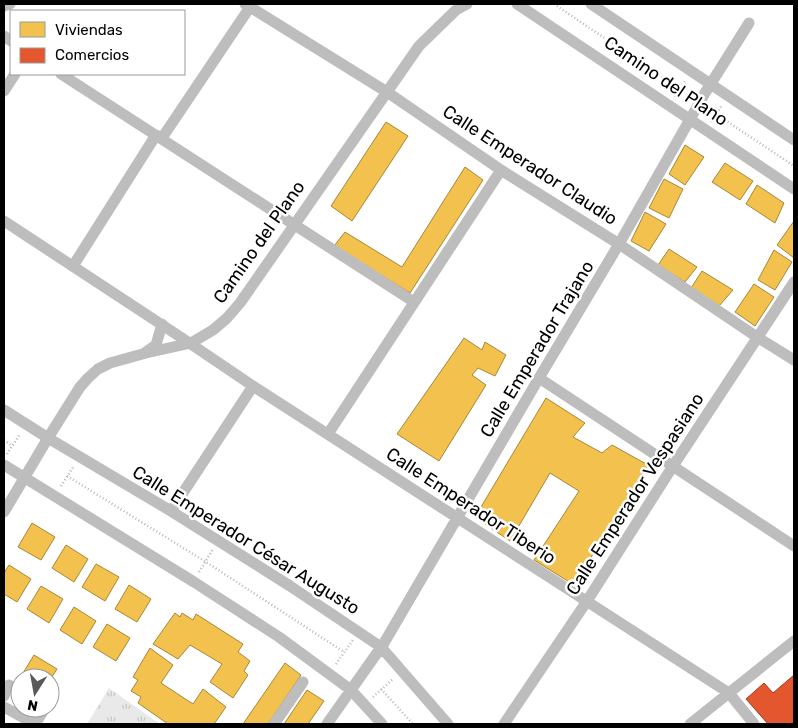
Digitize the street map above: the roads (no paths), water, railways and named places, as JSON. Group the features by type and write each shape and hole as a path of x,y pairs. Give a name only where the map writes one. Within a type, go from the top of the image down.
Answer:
{"street":[{"path":"4,6 10,4"},
{"name":"Camino del Plano","path":"4,512 80,388 98,369 110,363 191,343 213,330 227,318 240,303 420,46 457,7 467,4"},
{"name":"Camino del Plano","path":"517,4 794,189"},
{"name":"Camino del Plano","path":"591,4 794,140"},
{"path":"73,266 248,6"},
{"name":"Calle Emperador Claudio","path":"248,6 387,92 501,170 619,244 794,360"},
{"name":"Calle Emperador Trajano","path":"327,724 381,647 619,244 690,118 748,23"},
{"path":"4,91 14,75"},
{"path":"63,75 414,302"},
{"path":"328,434 501,170"},
{"name":"Calle Emperador Tiberio","path":"4,221 191,343 253,386 729,693 754,724"},
{"name":"Calle Emperador Vespasiano","path":"504,724 587,601 794,282"},
{"path":"146,353 156,345 162,324"},
{"path":"539,378 794,546"},
{"path":"171,512 253,386"},
{"name":"Calle Emperador César Augusto","path":"4,410 290,586 381,647 448,724"},
{"path":"4,464 279,637 351,690 382,724"},
{"path":"690,724 794,641"},
{"path":"274,724 303,682"},
{"path":"4,696 10,686"},
{"path":"24,718 35,724 39,718"}]}
